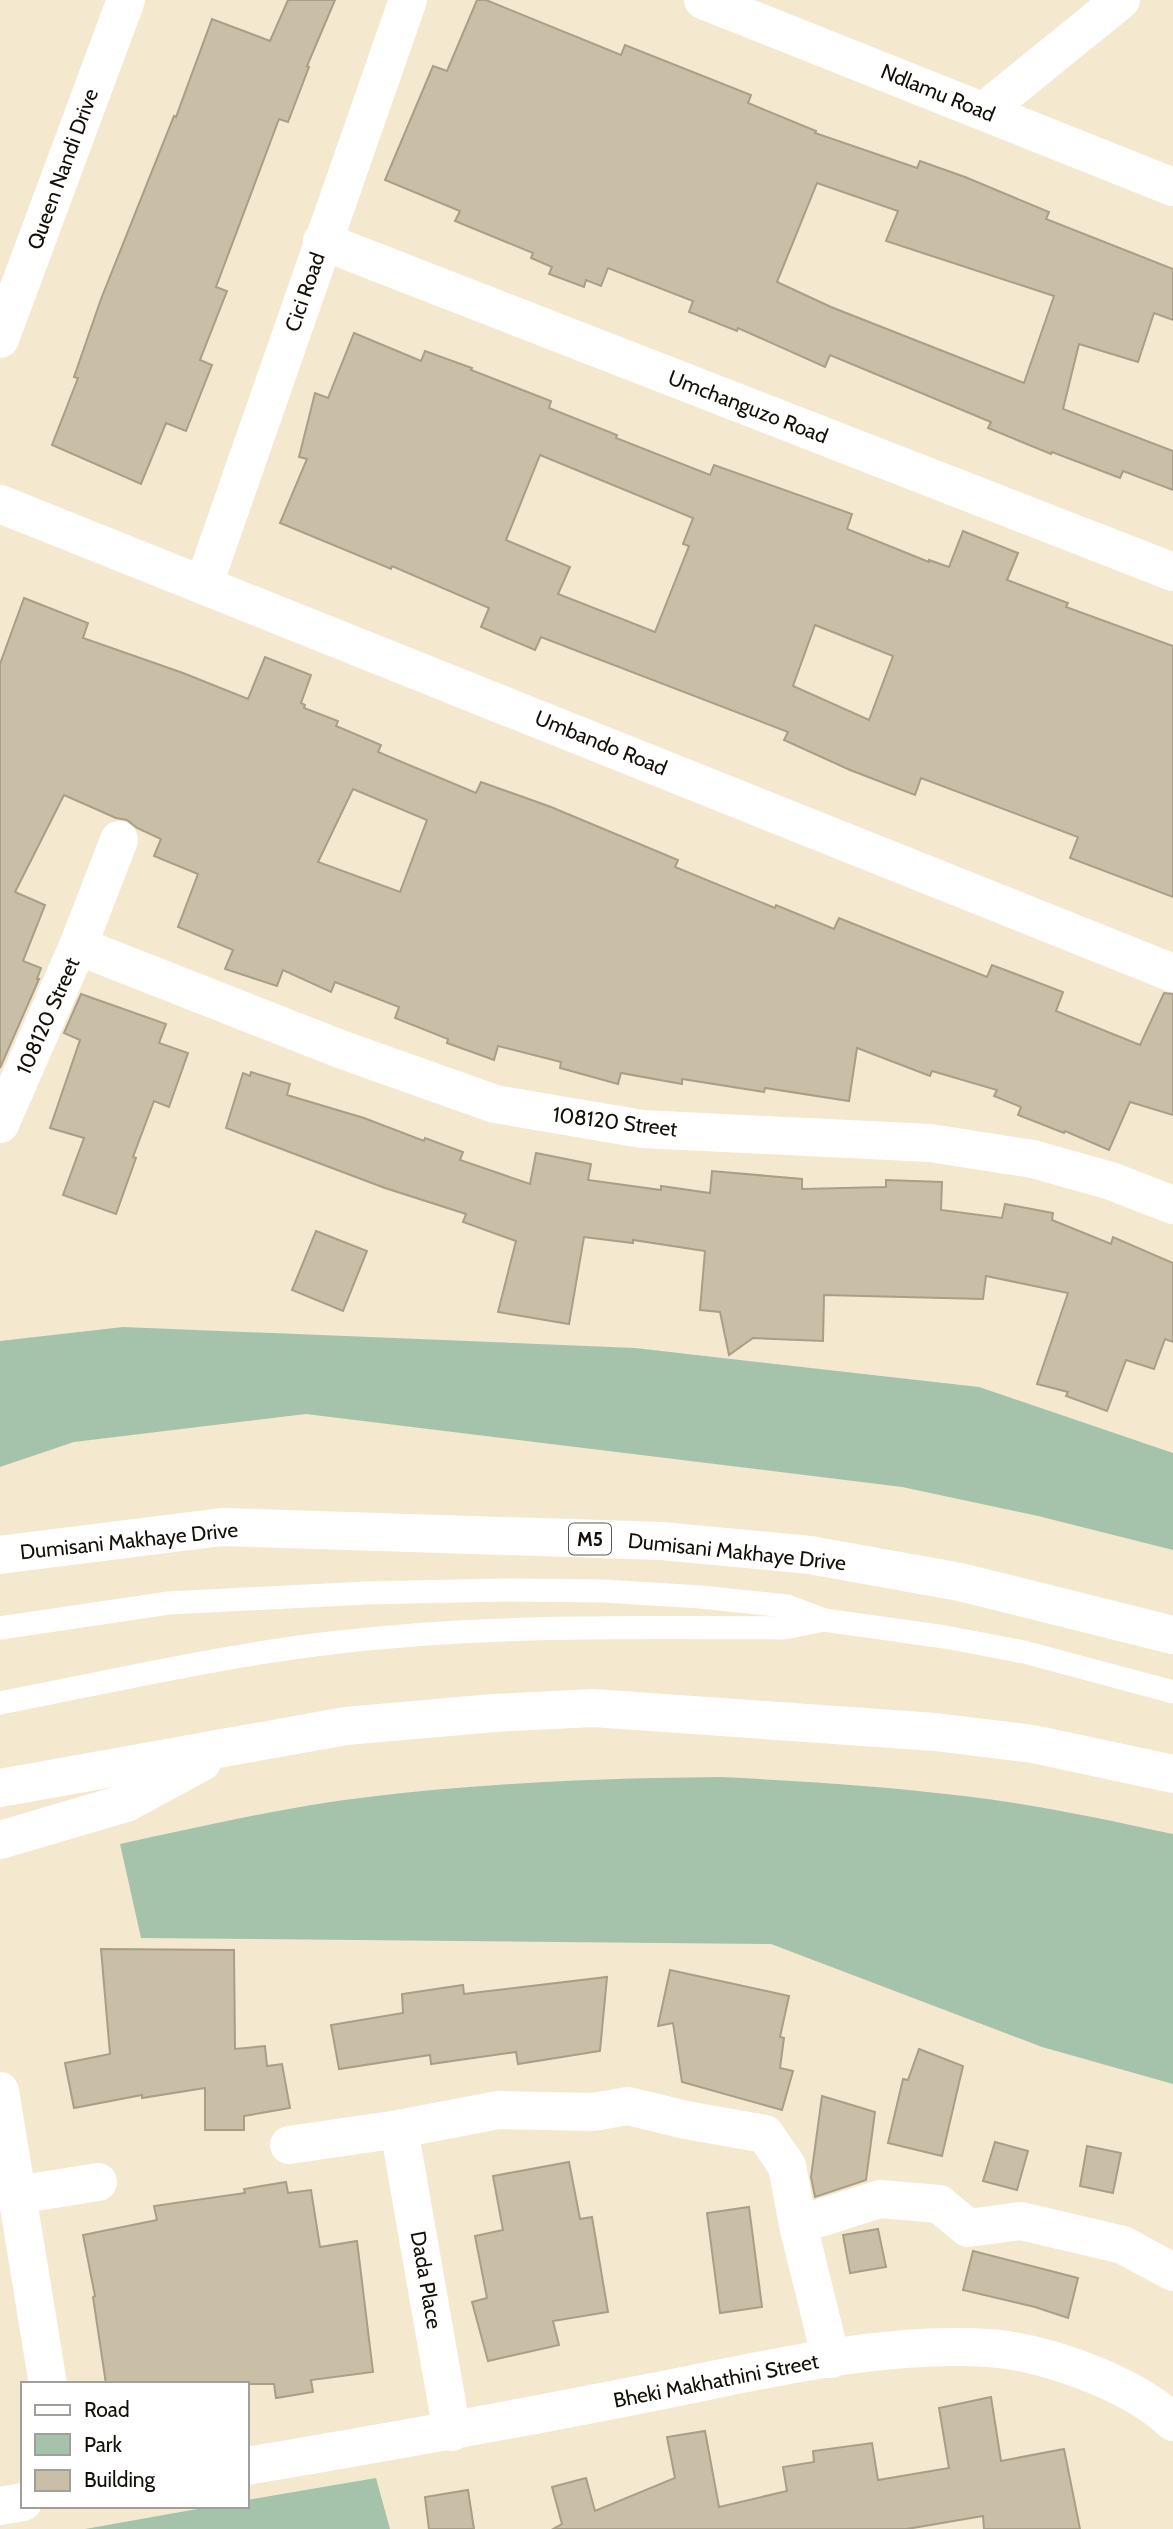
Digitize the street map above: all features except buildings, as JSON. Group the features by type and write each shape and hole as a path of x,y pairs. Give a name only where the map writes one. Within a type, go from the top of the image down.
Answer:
{"street":[{"name":"Queen Nandi Drive","path":"0,339 126,0"},
{"name":"Cici Road","path":"204,584 408,0"},
{"name":"Ndlamu Road","path":"703,0 1173,187"},
{"path":"984,111 1121,0"},
{"name":"Umchanguzo Road","path":"323,241 1173,572"},
{"name":"Umbando Road","path":"14,509 1173,973"},
{"name":"108120 Street","path":"0,1124 78,946 119,840"},
{"name":"108120 Street","path":"78,946 340,1049 495,1104 642,1129 930,1143 1033,1159 1111,1181 1173,1205"},
{"name":"Dumisani Makhaye Drive","path":"0,1555 222,1527 662,1541 810,1555 960,1582 1173,1635"},
{"path":"0,1788 346,1726 494,1713 593,1708 935,1732 1033,1744 1173,1774"},
{"path":"0,1840 126,1803 232,1747"},
{"path":"0,2091 48,2382"},
{"path":"289,2145 399,2129 498,2110 593,2112 628,2106 686,2120 765,2134 787,2166 798,2225 831,2359"},
{"name":"Dada Place","path":"399,2129 452,2431"},
{"path":"17,2195 98,2182"},
{"path":"798,2225 880,2199 939,2204 968,2228 1021,2221 1123,2245 1173,2272"},
{"name":"Bheki Makhathini Street","path":"248,2466 452,2431 831,2359 929,2347 990,2348 1037,2356 1102,2378 1162,2411 1173,2422"},
{"path":"0,2506 21,2502"}],"lane":[{"path":"0,1628 169,1603 365,1593 604,1591 787,1606 824,1620 945,1637 1024,1652 1173,1692"},
{"path":"0,1703 227,1657 338,1642 431,1633 784,1628 824,1620"}],"green space":[{"path":"123,1327 635,1348 979,1387 1173,1453 1173,1550 1038,1516 902,1487 306,1414 74,1442 0,1467 0,1341"},
{"path":"721,1777 842,1784 990,1799 1173,1834 1173,2084 1042,2047 771,1944 141,1938 120,1844 239,1818 360,1798 540,1782"},
{"path":"376,2478 390,2529 85,2529 203,2508 248,2508 248,2500"}]}
